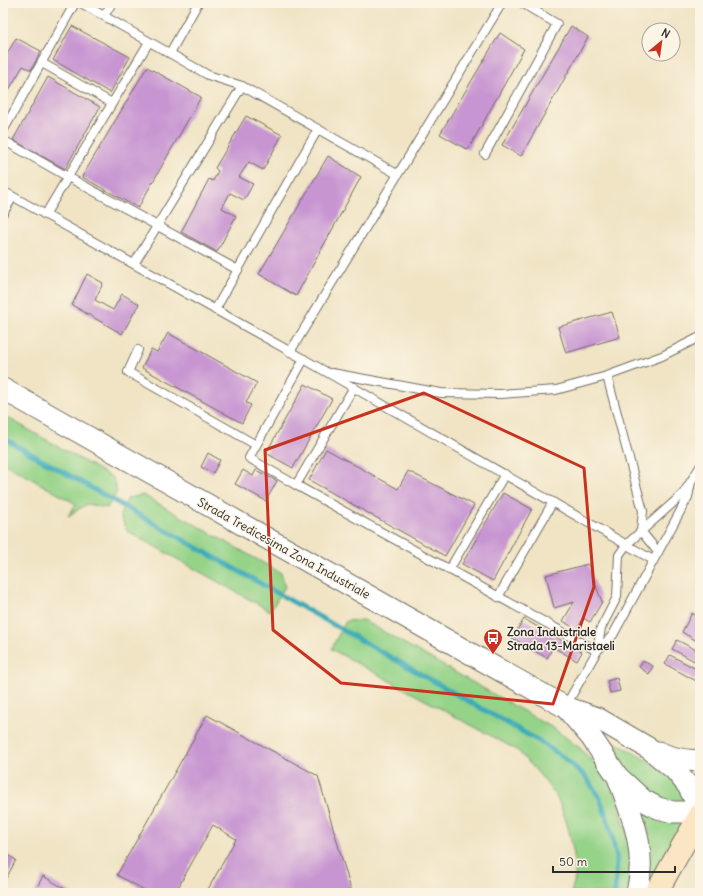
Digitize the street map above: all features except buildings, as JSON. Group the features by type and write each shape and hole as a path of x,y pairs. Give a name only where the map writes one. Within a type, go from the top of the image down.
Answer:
{"main road":[{"path":"656,893 700,814"}],"street":[{"name":"Strada Tredicesima Zona Industriale","path":"3,390 565,707"},
{"path":"565,707 597,718 650,749 675,759 692,761 700,760"},
{"path":"565,707 591,737 618,777 643,800 658,808 673,812 700,814"},
{"path":"650,749 675,770 688,786 700,809"},
{"path":"618,777 636,827 640,849 641,876 637,893"}],"lane":[{"path":"3,131 75,3"},
{"path":"82,3 208,75 242,86 397,174"},
{"path":"104,16 112,3"},
{"path":"170,53 198,3"},
{"path":"290,352 502,3"},
{"path":"485,154 557,24 522,3"},
{"path":"46,215 149,42"},
{"path":"42,63 112,103"},
{"path":"134,264 242,86"},
{"path":"215,310 318,129"},
{"path":"3,140 238,270"},
{"path":"3,191 354,387 627,544 656,556"},
{"path":"3,213 13,197"},
{"path":"326,372 441,393 501,394 556,390 607,376 662,356 700,337"},
{"path":"138,350 128,372 256,445"},
{"path":"304,359 249,458 597,651"},
{"path":"607,376 643,511 641,531 656,556"},
{"path":"296,485 354,387"},
{"path":"597,651 601,628 617,597 619,555 627,544 683,494 700,467"},
{"path":"449,570 505,474"},
{"path":"565,707 597,651 613,635 688,496 691,482"},
{"path":"498,597 553,502"}],"highlighted area":[{"path":"424,393 584,468 594,587 553,704 341,683 273,630 265,450"}],"green space":[{"path":"3,415 113,478 117,492 107,508 87,504 68,516 76,504 3,463"},
{"path":"143,495 281,573 285,587 270,611 127,531 120,515 128,498"},
{"path":"363,620 553,728 580,748 601,771 616,795 631,847 629,893 571,893 575,878 574,858 570,835 563,812 551,789 537,771 517,750 331,649 346,621"},
{"path":"613,741 662,769 678,782 686,805 655,800 628,774 609,745 610,742"},
{"path":"644,811 685,820 653,879 651,880 648,877 649,838 643,815"}],"waterway":[{"path":"3,438 539,741 564,758 585,776 600,798 611,831 617,859 615,893"}],"place":[{"name":"Zona Industriale Strada 13-Maristaeli","path":"493,655"}]}
